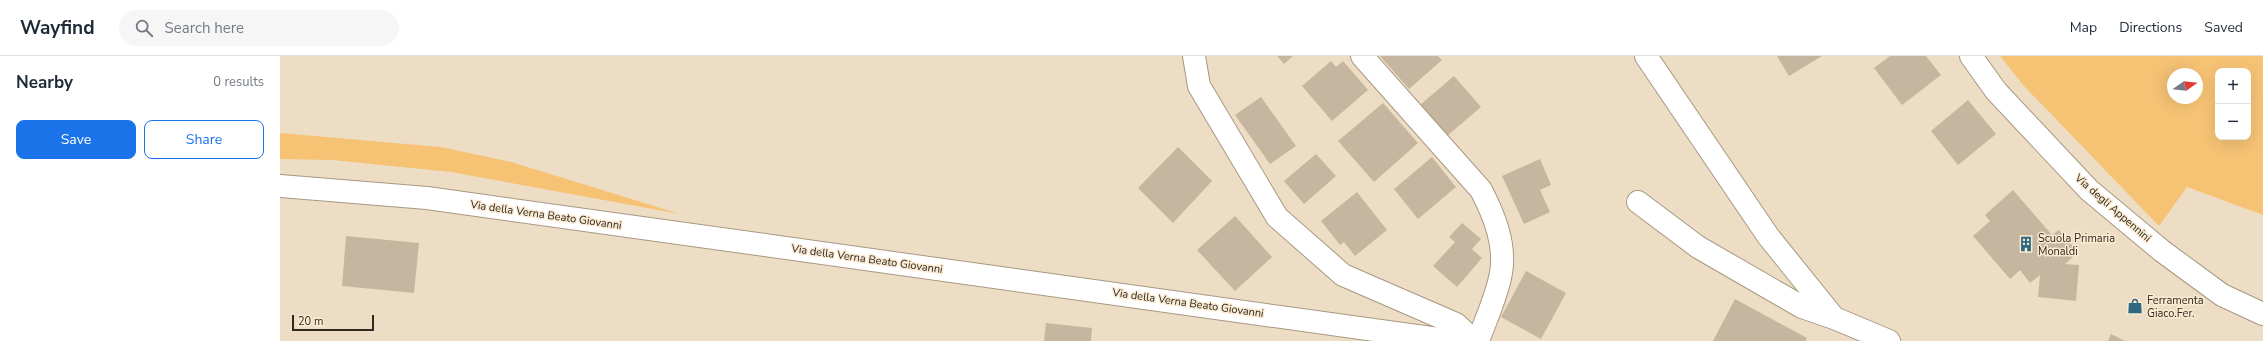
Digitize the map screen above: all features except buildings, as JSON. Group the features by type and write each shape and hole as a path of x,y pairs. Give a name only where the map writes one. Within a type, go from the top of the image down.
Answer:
{"street":[{"path":"1194,56 1199,86 1277,217 1342,275 1456,324 1474,341"},
{"path":"1362,56 1481,190 1494,216 1501,243 1501,273 1478,341"},
{"path":"1646,56 1768,236 1834,318"},
{"name":"Via degli Appennini","path":"1975,60 1996,91 2089,190 2162,251 2222,295 2263,314"},
{"name":"Via della Verna Beato Giovanni","path":"280,186 427,198 1454,341"},
{"path":"1638,202 1698,247 1802,307 1834,318 1889,341"}],"shaded area":[{"path":"2000,56 2263,56 2263,215 2187,187 2159,226 2023,85"},
{"path":"280,133 441,147 511,162 680,214 451,172 332,160 280,159"}],"place":[{"name":"Scuola Primaria Monaldi","path":"2026,244"},
{"name":"Ferramenta Giaco.Fer.","path":"2135,306"}]}
